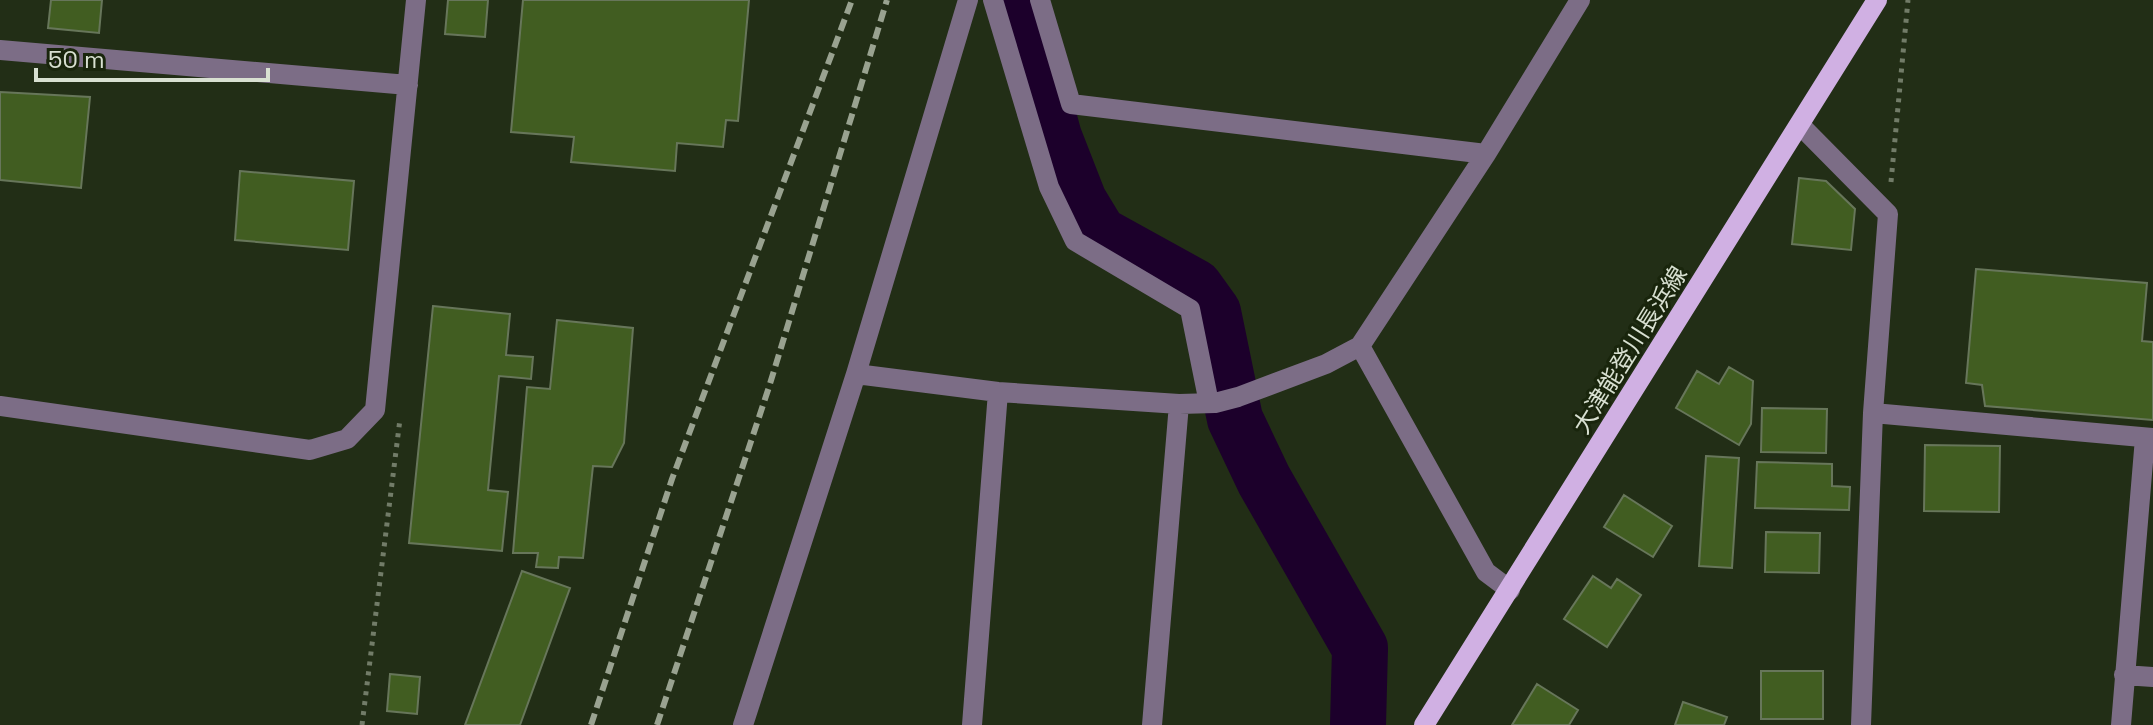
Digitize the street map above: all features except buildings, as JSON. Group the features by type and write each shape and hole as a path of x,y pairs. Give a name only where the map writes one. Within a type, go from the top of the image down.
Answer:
{"main road":[{"name":"大津能登川長浜線","path":"1424,725 1877,0"}],"street":[{"path":"0,406 310,450 347,439 375,410 416,0"},
{"path":"743,725 856,374 968,0"},
{"path":"993,0 1049,187 1075,241 1190,309 1212,403"},
{"path":"1040,0 1071,104 1486,154"},
{"path":"856,374 998,392 1179,404 1212,403 1238,397 1326,364 1360,346 1486,154 1580,0"},
{"path":"0,50 408,85"},
{"path":"1801,126 1888,214 1873,413 1861,725"},
{"path":"1360,346 1486,572 1510,590"},
{"path":"972,725 998,392"},
{"path":"1152,725 1179,404"},
{"path":"1873,413 2149,438 2121,725"},
{"path":"2124,675 2153,677"}],"path":[{"path":"1888,214 1908,0"}],"waterway":[{"path":"1017,0 1054,137 1079,201 1099,234 1195,287 1213,312 1235,419 1264,480 1360,648 1358,725"}],"railway":[{"path":"591,725 672,479 852,0"},
{"path":"657,725 769,387 887,0"}]}
